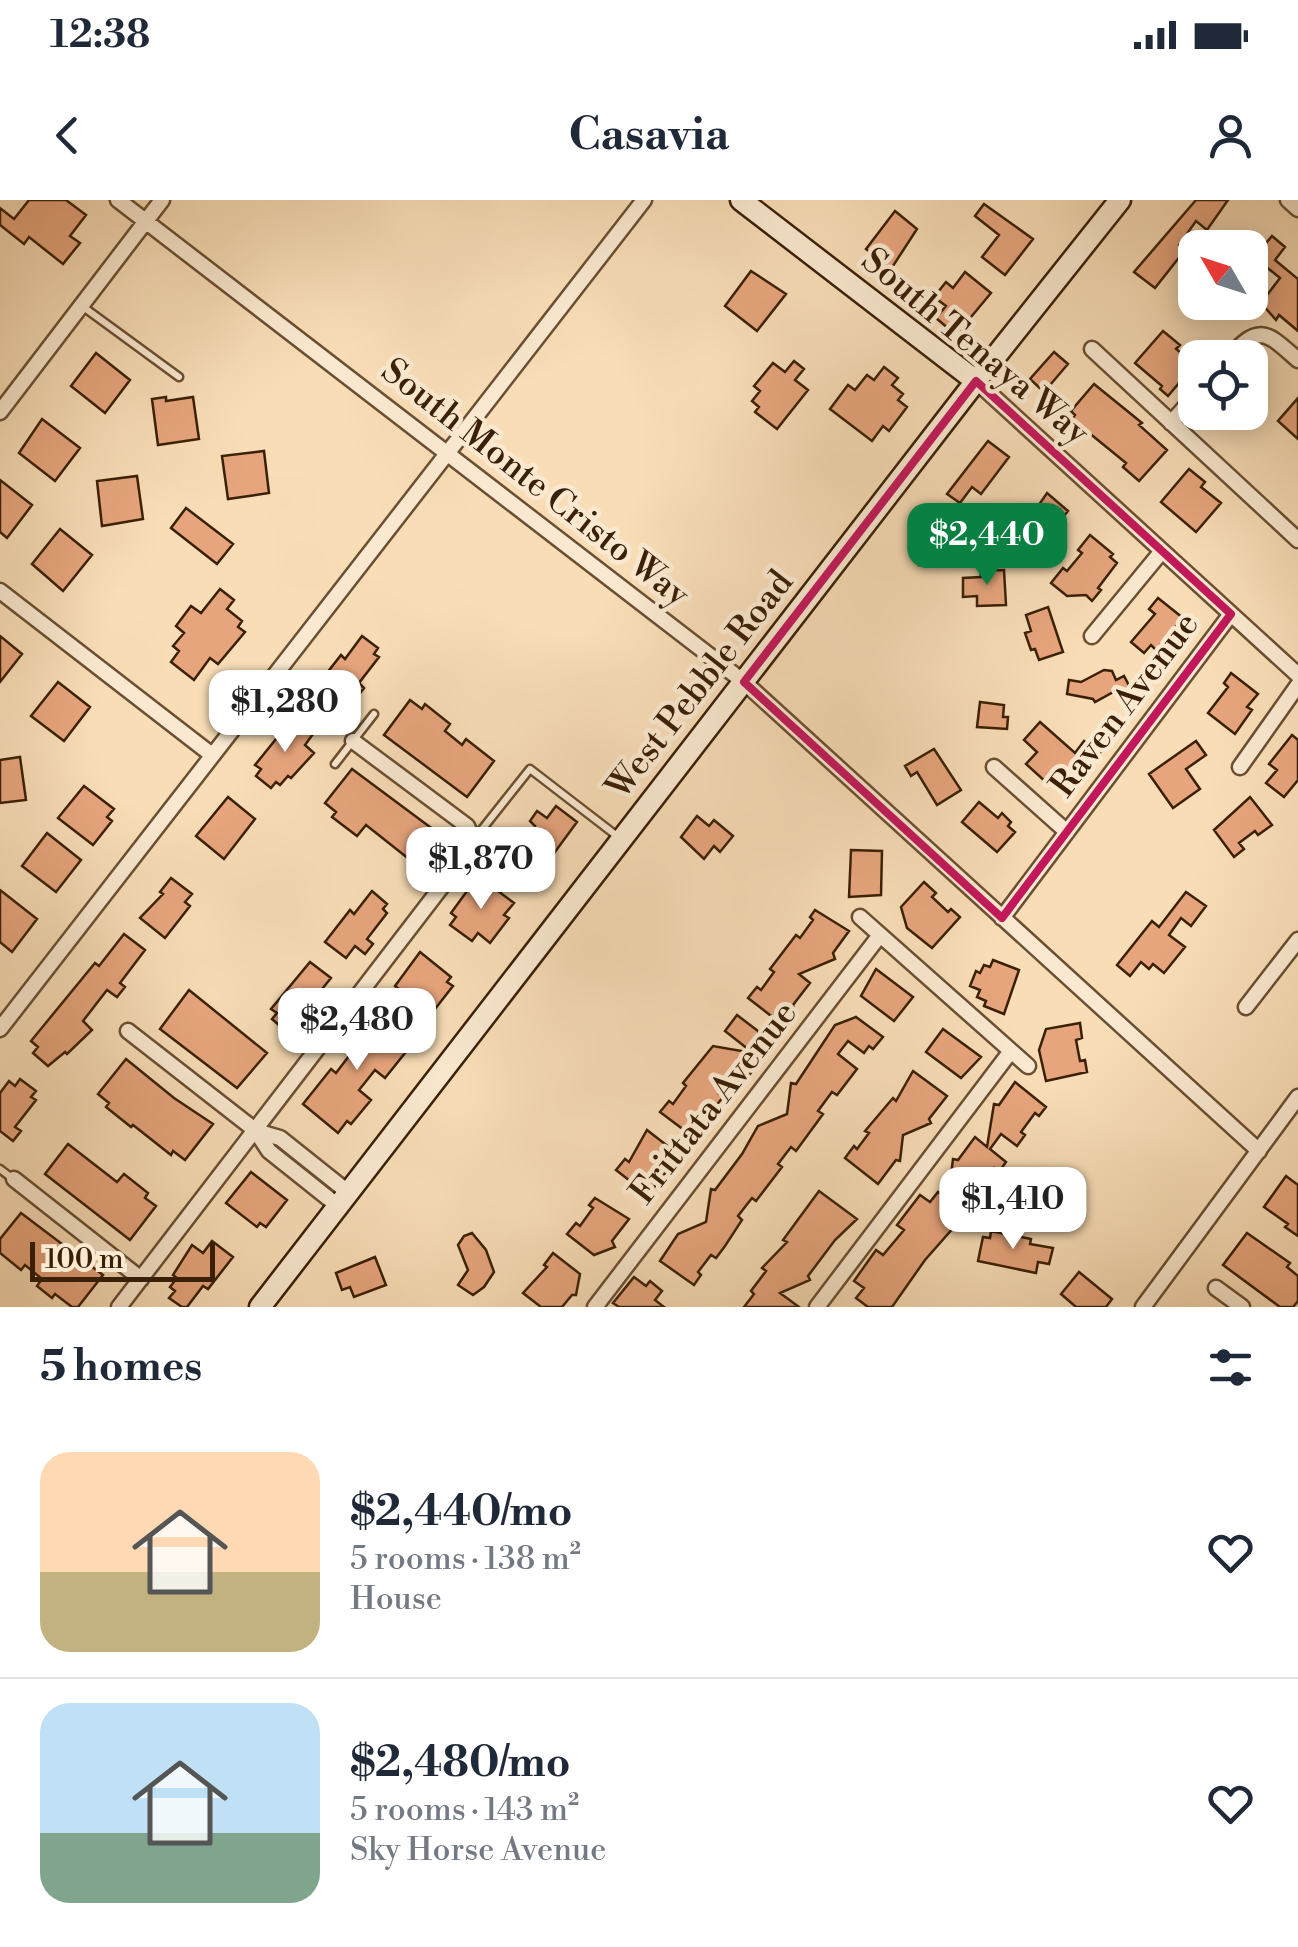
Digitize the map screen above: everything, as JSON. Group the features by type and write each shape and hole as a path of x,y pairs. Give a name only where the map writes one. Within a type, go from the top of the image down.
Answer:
{"street":[{"name":"South Monte Cristo Way","path":"118,200 744,682 1258,1150"},
{"path":"0,412 162,200"},
{"path":"0,1029 644,200"},
{"name":"South Tenaya Way","path":"741,200 976,380 1298,675"},
{"name":"West Pebble Road","path":"260,1307 976,380 1120,200"},
{"path":"1288,200 1298,208"},
{"path":"1244,340 1258,333 1269,334 1298,360"},
{"path":"1092,349 1298,540"},
{"path":"1172,423 1178,416"},
{"path":"1092,636 1162,551"},
{"path":"0,591 212,755"},
{"name":"Raven Avenue","path":"1002,918 1232,614"},
{"path":"1240,767 1298,686"},
{"path":"119,1307 464,858 471,842 466,826 354,740"},
{"name":"Raven Avenue","path":"994,767 1067,832"},
{"path":"860,917 1028,1066"},
{"name":"Frittata Avenue","path":"595,1307 880,935"},
{"path":"1246,1007 1298,940"},
{"path":"128,1031 255,1130 282,1162 343,1200"},
{"path":"817,1307 1011,1052"},
{"path":"1144,1307 1298,1096"},
{"path":"255,1130 280,1138 343,1200"},
{"path":"14,1180 141,1279"},
{"path":"1216,1288 1242,1307"}],"lane":[{"path":"81,305 179,378"},
{"path":"335,764 374,714"},
{"path":"471,842 530,769 622,840"},
{"path":"282,1162 292,1148"},
{"path":"0,1169 14,1180"}],"highlighted area":[{"path":"976,381 1231,614 1002,918 744,682"}],"building":[{"path":"29,200 66,200 86,215 70,236 80,243 63,264 29,237 24,244 0,225 0,208 14,219"},
{"path":"1196,200 1228,200 1207,230 1196,221 1190,230 1178,230 1178,259 1155,288 1134,272"},
{"path":"984,204 1033,239 1005,275 982,257 999,235 975,216"},
{"path":"895,211 917,229 891,269 866,249"},
{"path":"1272,236 1285,247 1275,260 1298,279 1298,331 1279,315 1276,320 1268,311 1268,294 1280,278 1268,268 1268,241"},
{"path":"751,271 786,294 757,331 725,306"},
{"path":"965,272 991,293 956,335 936,318 946,306 934,297 946,282 953,288"},
{"path":"1163,331 1178,343 1178,384 1168,396 1135,363"},
{"path":"1054,352 1068,364 1044,392 1030,379"},
{"path":"96,353 130,380 105,413 71,386"},
{"path":"794,361 804,369 795,380 808,390 777,429 755,412 759,407 752,401 760,391 754,386 773,363 785,372"},
{"path":"884,367 898,378 892,385 903,394 898,400 907,407 889,431 883,426 872,441 830,409 848,385 855,390 867,375 874,380"},
{"path":"1094,384 1142,423 1139,425 1167,450 1139,481 1123,467 1126,463 1072,419 1075,415 1071,411"},
{"path":"166,397 166,401 193,397 199,439 158,445 152,399"},
{"path":"1298,398 1298,439 1278,421"},
{"path":"42,419 80,448 55,481 19,453"},
{"path":"988,441 1009,457 981,494 972,487 960,503 947,494"},
{"path":"264,451 269,493 228,499 222,456"},
{"path":"1189,469 1205,482 1201,487 1221,503 1196,532 1161,502"},
{"path":"137,476 143,519 102,526 97,481"},
{"path":"0,480 32,505 7,538 0,532"},
{"path":"1047,493 1068,511 1056,526 1060,529 1037,552 1017,537"},
{"path":"186,508 233,544 217,564 171,528"},
{"path":"941,518 947,561 919,565 916,538 923,537 921,521"},
{"path":"60,529 92,555 63,591 32,564"},
{"path":"1090,535 1113,554 1110,557 1117,563 1092,601 1086,595 1067,596 1051,583 1082,553 1078,550"},
{"path":"1004,570 1006,605 977,606 977,596 963,597 963,578 981,577 980,571"},
{"path":"220,589 234,600 227,609 242,621 238,627 245,632 218,664 210,658 194,680 171,662 179,651 173,646 184,633 176,626 191,606 201,613"},
{"path":"1158,598 1183,618 1156,650 1151,645 1144,653 1131,642 1155,614 1149,609"},
{"path":"1048,607 1063,652 1039,660 1025,633 1031,631 1026,615"},
{"path":"0,636 22,654 0,682"},
{"path":"362,636 378,648 374,654 379,657 359,683 364,688 356,698 346,691 337,703 316,687"},
{"path":"1104,670 1112,671 1116,680 1124,676 1135,697 1123,703 1117,690 1095,702 1067,694 1069,680 1081,682"},
{"path":"1231,673 1258,694 1247,707 1252,710 1235,734 1208,713 1228,687 1224,683"},
{"path":"58,682 90,707 64,741 31,716"},
{"path":"410,700 422,709 425,704 450,724 445,731 462,745 466,739 494,761 467,797 384,735"},
{"path":"980,702 1004,705 1007,729 977,727"},
{"path":"293,718 313,734 305,745 314,753 291,778 288,776 280,785 276,782 271,788 256,776 261,769 255,765"},
{"path":"1040,722 1075,753 1084,741 1100,753 1079,780 1062,768 1048,784 1026,764 1037,752 1024,740"},
{"path":"1292,735 1298,740 1298,780 1284,797 1266,783 1277,770 1269,764"},
{"path":"1196,741 1206,755 1186,769 1200,789 1173,808 1149,774"},
{"path":"934,749 961,790 937,805 917,772 911,776 905,766"},
{"path":"20,757 26,800 0,803 0,760"},
{"path":"352,769 438,833 414,863 366,825 357,836 332,817 336,812 325,803"},
{"path":"84,786 114,809 107,817 112,821 93,845 58,818"},
{"path":"228,797 255,819 224,859 196,836"},
{"path":"1250,797 1272,825 1239,843 1244,849 1234,857 1214,830"},
{"path":"979,802 998,818 1002,813 1015,832 997,852 962,822"},
{"path":"556,806 577,822 541,871 536,867 531,874 515,861 519,856 514,852 535,826 530,821 537,811 547,818"},
{"path":"697,816 709,826 714,820 733,836 720,852 714,846 704,859 681,837"},
{"path":"47,833 81,860 56,892 22,866"},
{"path":"851,850 882,851 881,895 849,897"},
{"path":"478,876 514,903 504,915 509,918 490,943 478,933 472,941 450,925 456,917 451,913"},
{"path":"171,878 192,894 185,902 190,906 165,938 140,918 163,894 160,892"},
{"path":"924,882 936,893 932,897 960,917 932,948 907,928 901,907"},
{"path":"0,890 37,919 12,952 0,942"},
{"path":"372,891 387,904 383,909 387,913 367,939 373,944 365,954 355,946 346,958 325,942 350,910 354,914"},
{"path":"1186,892 1206,906 1191,926 1181,918 1169,935 1185,947 1164,973 1153,964 1149,969 1141,962 1130,976 1117,965 1152,921 1159,927"},
{"path":"815,910 849,931 833,953 835,959 799,974 810,983 793,1005 796,1011 775,1019 748,998 757,987 761,990 774,972 770,969 796,935 800,938"},
{"path":"124,934 145,950 120,983 125,987 117,997 107,990 83,1021 92,1030 48,1066 33,1053 38,1047 31,1041"},
{"path":"420,952 451,977 447,982 453,986 431,1014 395,986"},
{"path":"993,960 1019,970 1004,1014 984,1006 986,1001 977,997 980,990 970,986 976,971 980,973 984,965 990,967"},
{"path":"310,962 331,978 322,989 331,997 296,1029 292,1026 287,1032 272,1019 277,1013 271,1009"},
{"path":"876,969 913,997 894,1021 861,996"},
{"path":"189,990 267,1053 237,1088 160,1029"},
{"path":"374,1012 409,1039 400,1050 405,1053 385,1078 375,1070 359,1090 371,1100 338,1133 303,1104 331,1069 336,1073 352,1052 346,1048"},
{"path":"737,1015 767,1038 756,1053 765,1054 743,1083 733,1075 706,1119 708,1124 688,1133 660,1112 669,1101 673,1104 686,1086 683,1083 713,1046 753,1053 725,1031"},
{"path":"856,1017 883,1037 864,1053 848,1041 838,1054 857,1069 837,1095 832,1092 818,1111 823,1114 796,1151 791,1147 778,1164 782,1167 756,1201 752,1198 738,1216 742,1220 716,1258 711,1255 698,1272 701,1275 694,1285 660,1261 678,1234 706,1222 711,1189 715,1190 742,1154 758,1126 787,1114 791,1083 796,1084 835,1025"},
{"path":"1080,1023 1082,1038 1076,1040 1080,1061 1085,1060 1087,1072 1046,1081 1039,1050 1046,1029"},
{"path":"943,1029 981,1057 961,1078 926,1052"},
{"path":"126,1059 213,1124 185,1160 173,1151 171,1155 131,1127 106,1107 109,1103 98,1094"},
{"path":"913,1071 947,1096 929,1119 931,1123 903,1135 900,1161 896,1160 878,1184 845,1158 854,1146 857,1149 869,1133 865,1131 893,1098 896,1101"},
{"path":"20,1079 36,1091 31,1097 36,1100 15,1127 21,1131 13,1141 0,1131 0,1093 9,1081 15,1086"},
{"path":"1015,1082 1046,1107 1039,1116 1035,1113 1021,1132 1025,1135 1017,1146 1001,1134 990,1149 1006,1162 999,1172 994,1168 977,1201 925,1260 892,1307 868,1307 856,1298 864,1288 854,1281 876,1250 883,1255 904,1230 897,1225 920,1195 930,1202 938,1192 948,1199 953,1159 958,1160 975,1137 987,1147 994,1104 999,1105"},
{"path":"647,1130 674,1151 670,1172 648,1195 616,1170 625,1159 629,1162"},
{"path":"68,1144 117,1182 124,1174 148,1193 145,1198 156,1206 130,1240 45,1174"},
{"path":"251,1172 287,1200 266,1227 260,1223 257,1227 226,1203"},
{"path":"1286,1176 1298,1185 1298,1236 1264,1207"},
{"path":"819,1191 857,1219 835,1240 808,1276 810,1280 780,1293 799,1307 744,1307 766,1271 762,1268 787,1242 783,1240"},
{"path":"595,1198 629,1219 612,1241 615,1247 594,1255 567,1234 576,1223 580,1226"},
{"path":"21,1213 103,1275 78,1307 55,1294 52,1298 37,1286 42,1279 25,1265 21,1270 0,1253 0,1239"},
{"path":"991,1231 1053,1248 1049,1264 1038,1262 1036,1273 978,1261 983,1237 990,1238"},
{"path":"472,1233 486,1250 494,1272 473,1295 458,1285 468,1270 458,1245"},
{"path":"1247,1233 1290,1263 1287,1267 1298,1276 1298,1301 1293,1307 1280,1307 1223,1265"},
{"path":"212,1241 233,1257 208,1289 203,1286 187,1307 182,1307 169,1298 175,1291 170,1287 177,1278 173,1275 192,1245 203,1253"},
{"path":"553,1253 580,1274 576,1295 562,1307 541,1307 523,1293 547,1267 544,1265"},
{"path":"375,1257 386,1285 354,1297 350,1287 342,1290 336,1273"},
{"path":"1079,1272 1112,1299 1106,1307 1076,1307 1061,1294"},
{"path":"634,1277 646,1286 650,1281 662,1291 655,1300 664,1307 619,1307 613,1303"}]}
